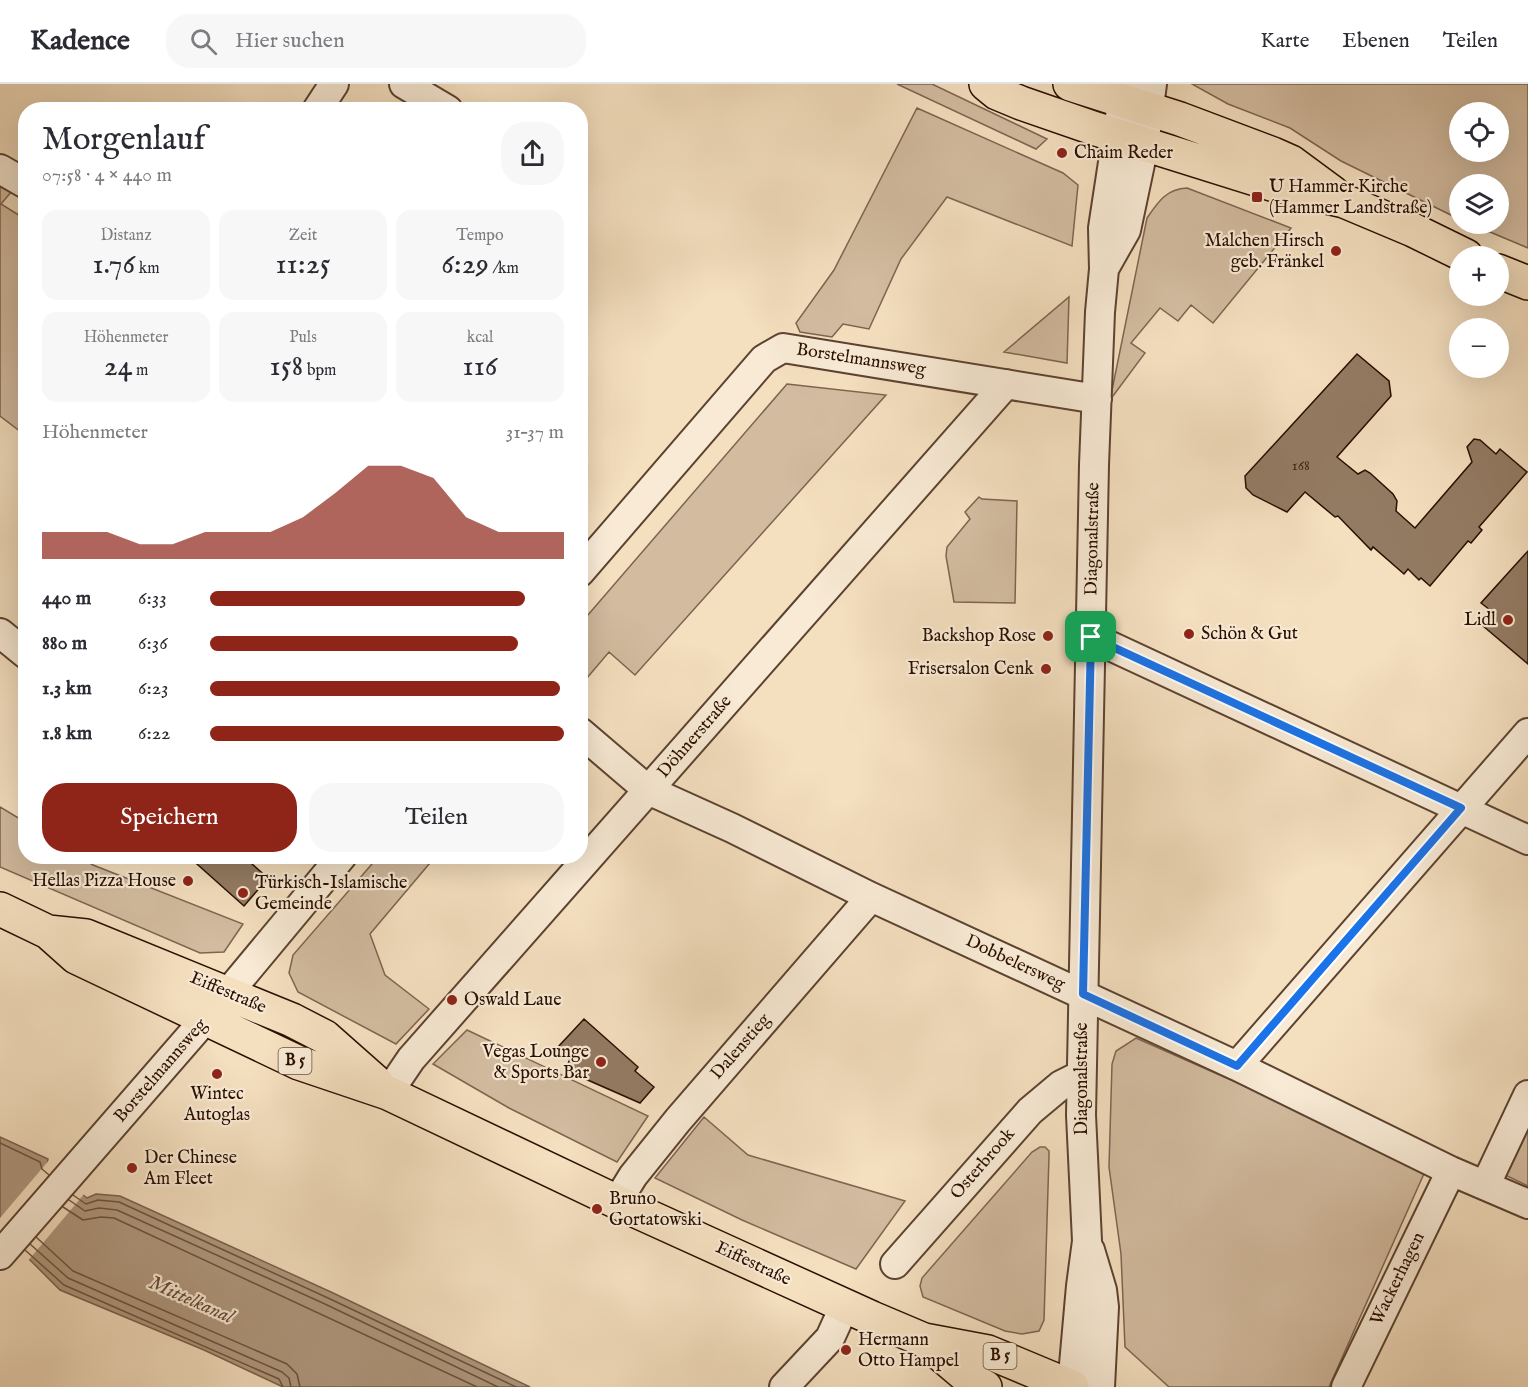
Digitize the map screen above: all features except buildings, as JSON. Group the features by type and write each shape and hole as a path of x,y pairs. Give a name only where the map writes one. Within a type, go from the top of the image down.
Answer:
{"main road":[{"path":"986,84 997,93 1021,103 1130,140 1270,184 1344,201 1449,248"},
{"path":"1070,84 1137,94 1206,128 1291,162 1344,201"},
{"path":"1509,275 1528,283"},
{"name":"Eiffestraße","path":"0,909 48,932 76,957 299,1063 388,1094 617,1202 924,1340 988,1352 1072,1387"},
{"name":"Eiffestraße","path":"48,932 86,936 228,993 325,1037 388,1094"},
{"name":"Eiffestraße","path":"924,1340 970,1380 985,1387"}],"street":[{"path":"322,102 334,84"},
{"path":"404,84 434,102"},
{"name":"Diagonalstraße","path":"1072,1387 1087,1242 1082,1141 1083,994 1100,312 1104,269 1126,230 1130,140 1137,94"},
{"path":"0,169 18,179"},
{"name":"Borstelmannsweg","path":"588,563 764,359 783,348 1097,399"},
{"name":"Döhnerstraße","path":"588,858 1006,384"},
{"path":"0,633 18,648"},
{"path":"1091,637 1528,840"},
{"path":"1237,1066 1528,733"},
{"name":"Dobbelersweg","path":"588,739 648,790 722,823 871,897 1237,1066 1451,1171 1486,1184 1528,1204"},
{"name":"Borstelmannsweg","path":"0,1255 228,993 335,864"},
{"name":"Döhnerstraße","path":"388,1094 411,1059 583,864"},
{"name":"Dalenstieg","path":"617,1202 633,1176 678,1120 871,897"},
{"name":"Osterbrook","path":"895,1264 1030,1111 1061,1085 1082,1075"},
{"path":"1486,1184 1528,1095"},
{"name":"Wackerhagen","path":"1346,1387 1451,1171"},
{"name":"Diagonalstraße","path":"1087,1242 1102,1290 1104,1307 1100,1387"},
{"path":"784,1387 830,1338 845,1305"}],"shaded area":[{"path":"897,84 932,84 1047,139 1036,149"},
{"path":"1192,84 1528,84 1528,248 1495,234 1509,234 1509,174 1449,174 1449,214 1341,161 1290,128 1228,104"},
{"path":"917,108 1063,173 1078,185 1072,246 947,197 901,259 869,329 843,324 832,337 800,332 796,323 834,270"},
{"path":"0,184 12,191 1,204 18,215 18,430 0,416"},
{"path":"1187,188 1291,228 1213,323 1191,305 1178,321 1160,308 1131,343 1145,353 1110,400 1147,218 1168,194"},
{"path":"1069,297 1067,363 1004,352"},
{"path":"787,384 886,395 635,675 609,652 588,677 588,615"},
{"path":"979,497 1017,501 1015,603 954,602 946,556 947,547 970,519 965,512"},
{"path":"0,807 18,818 18,864 91,864 243,924 224,952 200,953 0,867"},
{"path":"372,864 429,864 370,934 385,975 429,1009 396,1044 298,992 289,973 293,955"},
{"path":"467,1030 648,1116 617,1162 509,1108 433,1064"},
{"path":"1136,1038 1427,1167 1329,1387 1169,1387 1125,1347 1121,1254 1109,1167 1112,1064 1116,1051"},
{"path":"704,1117 748,1155 905,1201 856,1269 742,1220 655,1178"},
{"path":"1528,1122 1528,1186 1503,1174"},
{"path":"1045,1147 1049,1151 1049,1156 1044,1320 1039,1331 1022,1334 1005,1331 923,1297 920,1286 922,1278 1032,1152"}],"water":[{"name":"Mittelkanal","path":"0,1137 48,1159 47,1166 87,1198 96,1194 120,1196 331,1292 530,1387 283,1387 204,1350 60,1290 29,1259 0,1241"}],"pier":[{"path":"50,1159 50,1165 85,1193 27,1262 0,1245 0,1218"}],"place":[{"name":"Chaim Reder","path":"1062,153"},
{"name":"U Hammer Kirche (Hammer Landstraße)","path":"1257,197"},
{"name":"Malchen Hirsch geb. Fränkel","path":"1336,251"},
{"name":"Lidl","path":"1508,620"},
{"name":"Schön & Gut","path":"1189,634"},
{"name":"Backshop Rose","path":"1048,636"},
{"name":"Frisersalon Cenk","path":"1046,669"},
{"name":"Hellas Pizza House","path":"188,881"},
{"name":"Türkisch-Islamische Gemeinde","path":"243,893"},
{"name":"Oswald Laue","path":"452,1000"},
{"name":"Vegas Lounge & Sports Bar","path":"601,1062"},
{"name":"Wintec Autoglas","path":"217,1074"},
{"name":"Der Chinese Am Fleet","path":"132,1168"},
{"name":"Bruno Gortatowski","path":"597,1209"},
{"name":"Hermann Otto Hampel","path":"846,1350"}],"route":[{"path":"1091,637 1461,808 1237,1066 1083,994 1091,637"}]}
